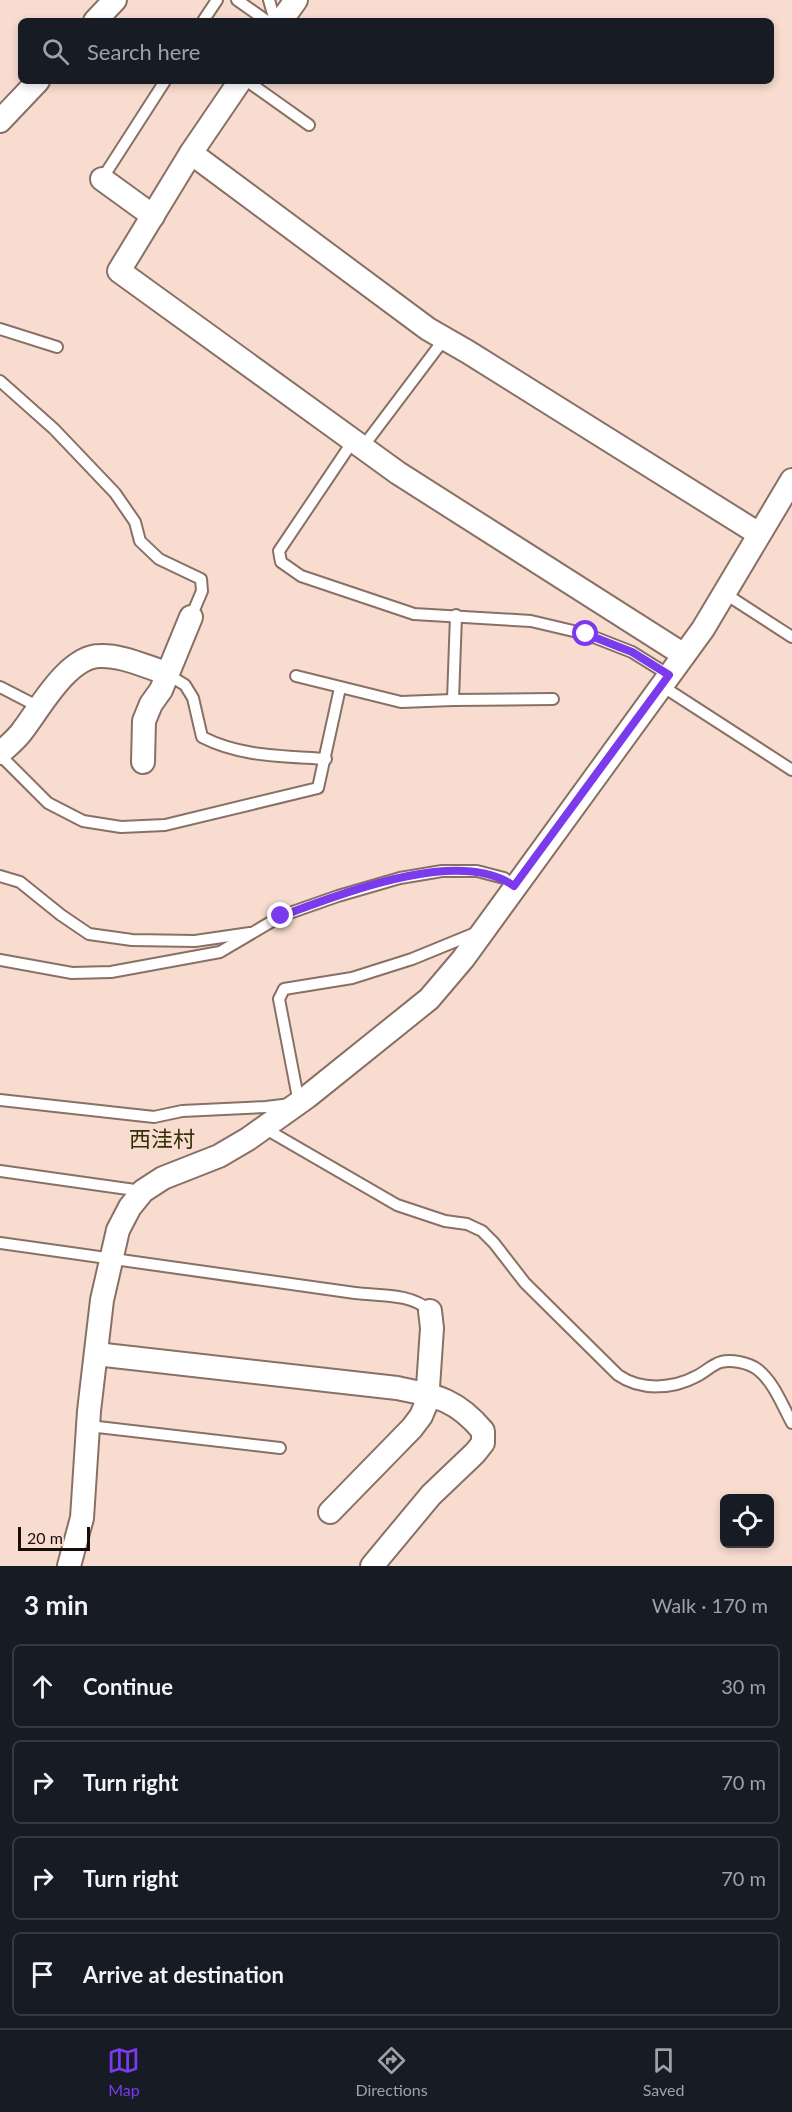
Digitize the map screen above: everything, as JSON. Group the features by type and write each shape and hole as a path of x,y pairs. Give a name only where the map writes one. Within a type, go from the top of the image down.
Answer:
{"street":[{"path":"98,18 115,0"},
{"path":"283,18 296,0"},
{"path":"0,121 35,84"},
{"path":"238,84 191,153 119,271 358,444 446,504 684,655"},
{"path":"191,153 428,329 759,534"},
{"path":"102,179 153,216"},
{"path":"69,1566 82,1518 102,1300 118,1230 130,1207 143,1191 163,1178 219,1156 264,1128 429,999 463,959 703,629 792,480"},
{"path":"143,762 144,721 151,704 161,690 190,617"},
{"path":"0,754 22,732 39,706 67,674 83,660 100,656 127,660 167,673"},
{"path":"330,1512 421,1416 427,1402 432,1328 430,1311"},
{"path":"96,1354 397,1388 444,1398 456,1405 483,1431 483,1443 431,1495 372,1566"}],"lane":[{"path":"205,18 217,0"},
{"path":"237,0 263,18"},
{"path":"269,0 274,18"},
{"path":"102,179 163,84"},
{"path":"251,84 309,125"},
{"path":"0,329 57,347"},
{"path":"445,338 358,444 279,551 281,562 301,576 414,614 531,621 586,634 632,652 666,681 792,770"},
{"path":"0,381 54,429 115,493 135,522 140,541 159,559 201,579 202,591 190,617"},
{"path":"724,593 792,637"},
{"path":"453,700 456,615"},
{"path":"167,673 185,685 193,698 202,737 237,751 326,759"},
{"path":"296,676 401,702 553,699"},
{"path":"0,687 39,706"},
{"path":"0,754 48,802 83,821 121,827 165,825 318,788 340,688"},
{"path":"0,960 72,973 111,972 220,952 281,916 400,878 442,871 477,871 504,878 514,886"},
{"path":"0,876 21,882 61,915 89,934 132,940 195,941 252,932"},
{"path":"0,1100 154,1117 182,1111 266,1107 299,1102 279,999 284,989 352,978 412,959 483,930"},
{"path":"264,1128 397,1205 445,1221 467,1224 482,1231 525,1283 618,1375 628,1382 658,1387 672,1386 692,1379 722,1362 746,1364 757,1369 768,1380 792,1424"},
{"path":"0,1171 143,1191"},
{"path":"0,1243 397,1297 422,1304 430,1311"},
{"path":"89,1426 280,1448"}],"district":[{"name":"西洼村","path":"162,1139"}],"route":[{"path":"281,916 400,878 442,871 461,870 492,874 504,878 514,886 669,675 632,652 586,634"}]}
